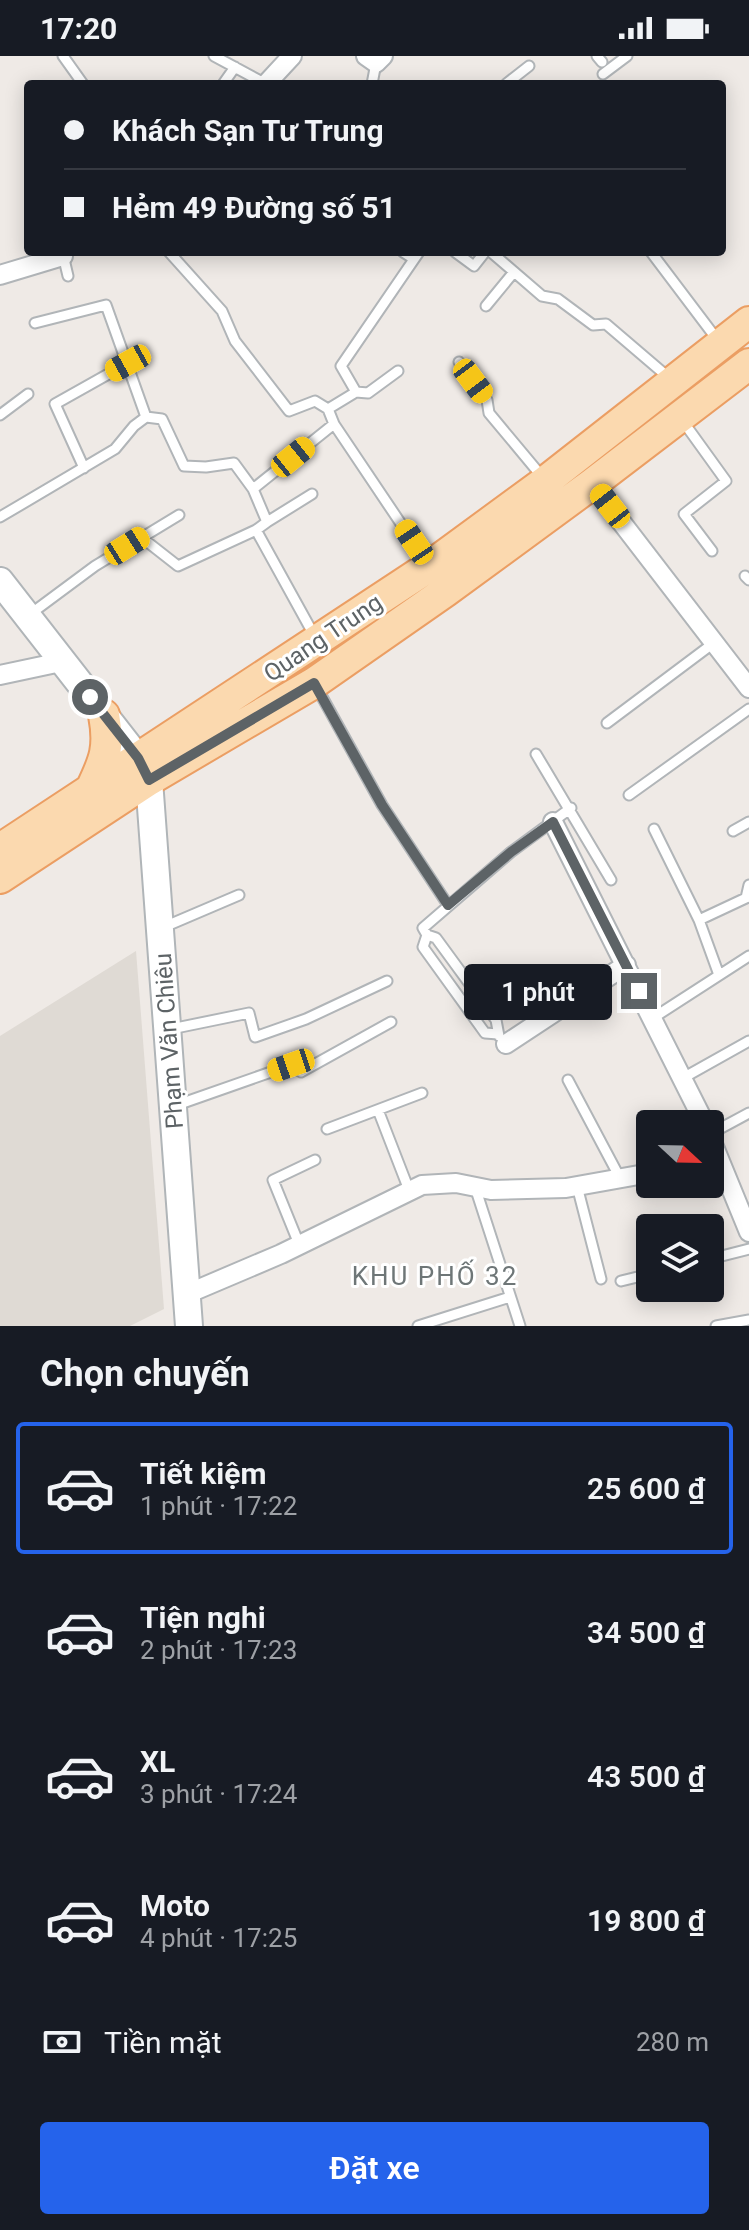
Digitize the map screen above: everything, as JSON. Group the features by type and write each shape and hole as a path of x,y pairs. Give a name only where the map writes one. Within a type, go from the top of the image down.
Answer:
{"main road":[{"name":"Quang Trung","path":"0,849 91,789 144,769 314,683 438,579 546,481 749,322"},
{"name":"Quang Trung","path":"0,878 318,642 438,579 592,484 749,364"},
{"path":"0,581 144,769"},
{"path":"91,789 105,761 108,738 104,715"},
{"name":"Phạm Văn Chiêu","path":"144,769 161,928 189,1326"}],"street":[{"path":"270,80 292,56"},
{"path":"0,275 57,256"},
{"path":"592,484 749,688"},
{"path":"0,675 61,662"},
{"path":"553,822 698,1110"},
{"path":"502,1039 626,965"},
{"path":"187,1294 422,1185 456,1183 491,1190 577,1186 636,1175"},
{"path":"724,1178 748,1224"}],"lane":[{"path":"63,56 80,80"},
{"path":"214,56 259,80"},
{"path":"603,74 627,56"},
{"path":"372,80 375,58"},
{"path":"511,80 529,66"},
{"path":"226,80 235,67"},
{"path":"63,256 68,276"},
{"path":"173,256 222,311 235,341 289,411 315,401 328,409 334,424 438,579"},
{"path":"356,392 341,366 416,256"},
{"path":"460,256 474,266 484,256"},
{"path":"493,256 542,296 558,299 593,325 606,324 674,382"},
{"path":"486,306 511,269 512,256"},
{"path":"654,256 721,345"},
{"path":"35,323 106,305 146,417"},
{"path":"459,362 487,400 489,413 546,481"},
{"path":"84,468 55,404 128,363"},
{"path":"328,409 356,392 368,393 398,371"},
{"path":"0,415 28,394"},
{"path":"0,517 115,449 146,417 162,419 184,466 234,463 253,489 267,522"},
{"path":"680,417 726,481 684,514 712,551"},
{"path":"253,489 334,424"},
{"path":"141,537 178,566 256,530 312,494"},
{"path":"26,617 95,566 179,515"},
{"path":"256,530 318,642"},
{"path":"607,723 715,642"},
{"path":"314,683 382,805 448,905"},
{"path":"629,795 749,709"},
{"path":"536,754 571,808 611,880"},
{"path":"502,1039 496,1020 436,938 427,935 423,928 511,852 571,808"},
{"path":"733,831 749,822"},
{"path":"654,829 699,920 719,975"},
{"path":"699,920 746,898 749,885"},
{"path":"161,928 239,895"},
{"path":"427,935 423,947 456,993 485,1033 502,1039"},
{"path":"653,1018 749,956"},
{"path":"168,1030 249,1013 255,1037 306,1019 387,981"},
{"path":"456,993 469,984"},
{"path":"174,1106 291,1065 301,1072 391,1022"},
{"path":"683,1078 749,1041"},
{"path":"568,1080 620,1178"},
{"path":"327,1129 422,1093"},
{"path":"378,1110 409,1190"},
{"path":"724,1127 749,1113"},
{"path":"299,1244 273,1180 315,1160"},
{"path":"577,1186 601,1279"},
{"path":"475,1187 520,1326"},
{"path":"724,1255 749,1249"},
{"path":"621,1281 636,1277"},
{"path":"418,1326 510,1297"},
{"path":"716,1326 749,1320"}],"shaded area":[{"path":"136,951 164,1309 130,1326 0,1326 0,1036"}],"district":[{"name":"KHU PHỐ 32","path":"435,1276"}],"route":[{"path":"90,697 138,758 149,780 314,683 382,805 448,905 511,852 553,822 639,991"}]}
